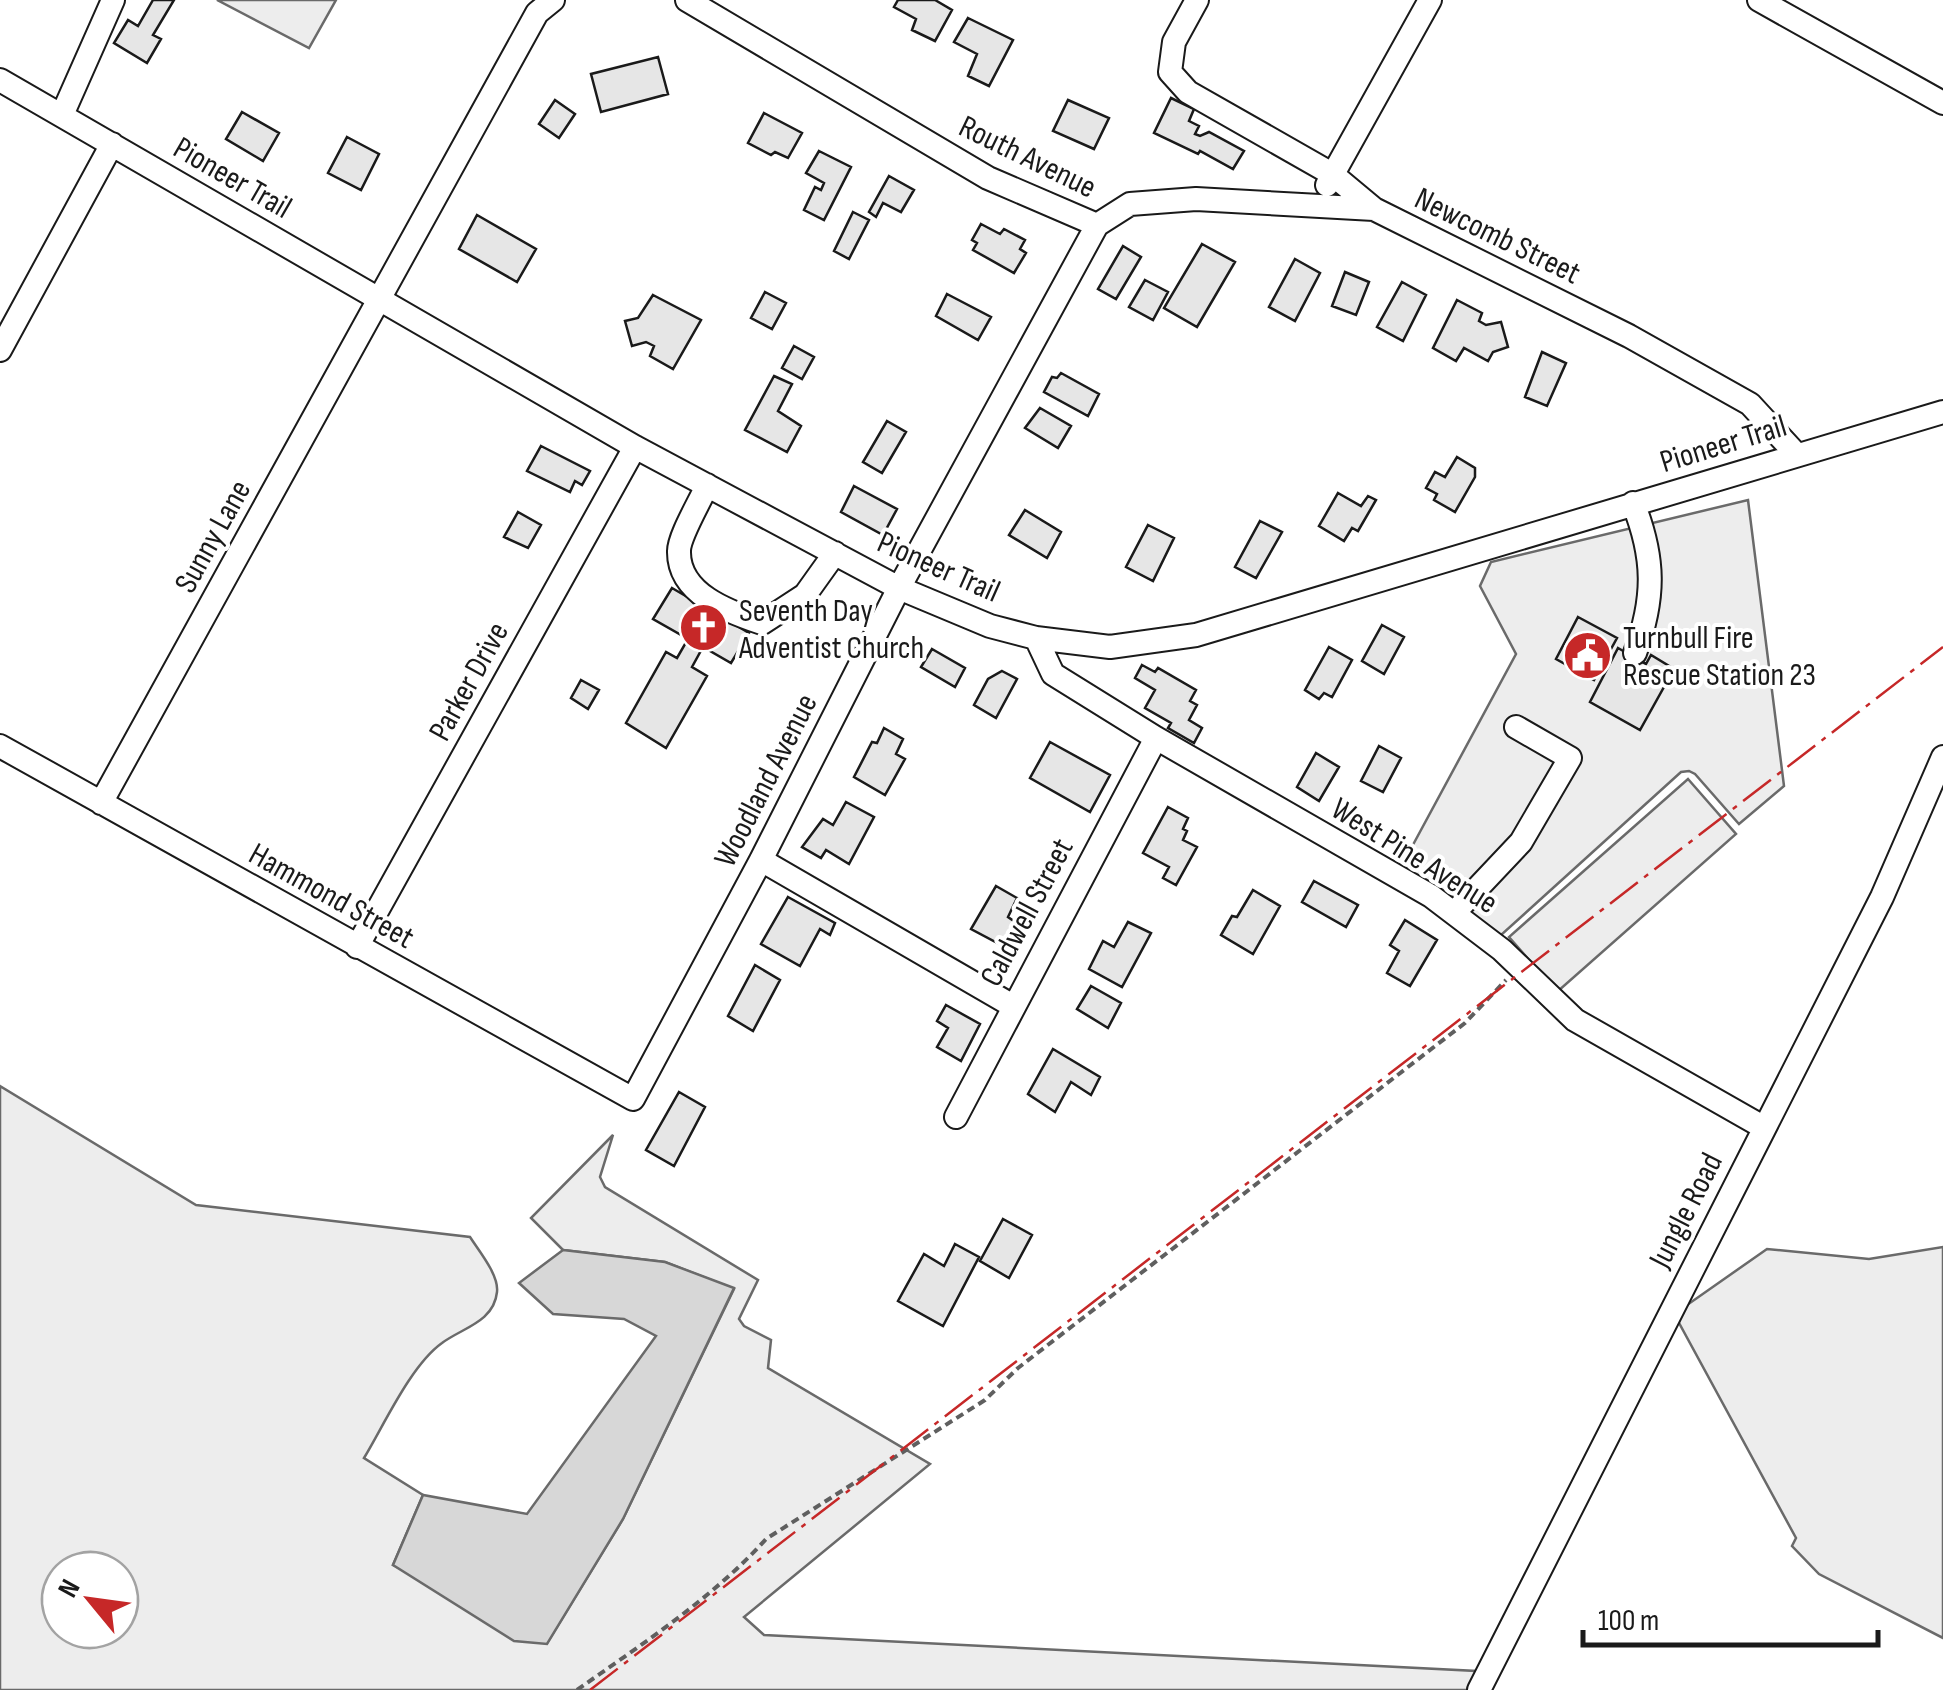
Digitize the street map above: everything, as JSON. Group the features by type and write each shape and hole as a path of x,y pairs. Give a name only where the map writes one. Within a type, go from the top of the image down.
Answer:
{"street":[{"path":"62,115 113,0"},
{"path":"380,301 537,13 553,0"},
{"name":"Routh Avenue","path":"687,0 988,178 1097,226 1130,204 1196,199 1374,210"},
{"name":"Newcomb Street","path":"1197,0 1174,42 1170,72 1188,92 1332,174 1374,210 1629,336 1750,404 1796,454"},
{"path":"1315,206 1430,0"},
{"path":"1759,0 1943,103"},
{"name":"Pioneer Trail","path":"0,80 635,447 899,588 990,626 1036,638 1110,647 1196,635 1943,412"},
{"path":"0,350 112,144"},
{"name":"Woodland Avenue","path":"633,1099 761,860 899,588 1097,226"},
{"name":"Sunny Lane","path":"101,804 380,301"},
{"name":"Parker Drive","path":"357,948 635,447"},
{"path":"708,485 678,549 687,583 727,611 762,623 805,595 834,553"},
{"path":"1634,503 1649,548 1650,594 1648,616 1635,652"},
{"name":"West Pine Avenue","path":"1036,638 1053,674 1156,738 1432,896 1502,950 1575,1020 1763,1127"},
{"path":"1454,914 1521,842 1570,758 1516,727"},
{"name":"Caldwell Street","path":"956,1117 1156,738"},
{"name":"Hammond Street","path":"0,746 633,1099"},
{"name":"Jungle Road","path":"1480,1690 1882,897 1943,757"},
{"path":"761,860 1013,1006"}],"path":[{"path":"576,1690 644,1643 745,1562 766,1538 985,1400 1018,1368 1465,1022 1513,973"}],"shaded area":[{"path":"217,0 336,0 309,48"},
{"path":"1748,500 1784,786 1739,824 1695,774 1681,772 1500,936 1401,867 1516,654 1480,586 1491,562"},
{"path":"1688,779 1736,834 1557,992 1509,937"},
{"path":"0,1086 196,1205 470,1237 495,1278 495,1302 484,1317 442,1343 420,1366 364,1458 423,1495 393,1565 547,1643 623,1519 734,1289 665,1262 563,1250 531,1218 613,1135 600,1177 605,1187 758,1280 739,1319 744,1326 771,1340 768,1368 930,1464 744,1617 764,1635 1476,1671 1467,1690 0,1690"},
{"path":"1943,1247 1943,1638 1819,1574 1792,1546 1796,1538 1678,1321 1687,1305 1767,1249 1869,1259"},
{"path":"563,1250 665,1262 734,1288 623,1519 547,1644 514,1641 393,1565 423,1495 527,1514 656,1336 624,1319 553,1314 519,1283"}],"building":[{"path":"153,0 174,0 153,35 161,39 147,63 114,43 128,20 138,26"},
{"path":"898,0 935,0 952,10 935,41 912,30 916,19 894,7"},
{"path":"968,18 1013,40 989,86 968,76 977,54 954,42"},
{"path":"658,57 668,94 601,112 591,74"},
{"path":"1171,98 1194,109 1189,121 1199,126 1195,134 1209,132 1244,151 1233,169 1154,133"},
{"path":"555,100 575,114 559,138 539,124"},
{"path":"1068,100 1109,118 1094,149 1053,131"},
{"path":"242,112 279,133 263,161 226,139"},
{"path":"764,113 802,133 788,158 775,152 771,155 748,143"},
{"path":"347,137 379,154 361,190 328,173"},
{"path":"819,151 851,167 824,220 804,210 815,187 821,190 824,183 806,173"},
{"path":"889,176 914,190 901,212 883,203 876,217 869,212"},
{"path":"853,212 869,220 849,259 834,251"},
{"path":"477,215 536,249 517,282 459,249"},
{"path":"981,224 1000,234 1004,229 1025,240 1020,249 1026,253 1014,273 973,250 977,243 972,240"},
{"path":"1202,244 1235,262 1197,327 1164,308"},
{"path":"1123,246 1141,257 1116,299 1098,289"},
{"path":"1295,259 1320,273 1295,321 1269,307"},
{"path":"1345,272 1369,282 1356,315 1332,306"},
{"path":"1145,280 1168,292 1153,320 1129,307"},
{"path":"1402,282 1426,295 1403,341 1377,327"},
{"path":"765,292 786,303 772,329 751,318"},
{"path":"947,294 991,317 978,340 936,316"},
{"path":"653,295 701,320 673,369 650,356 654,346 646,342 632,346 625,321 638,318"},
{"path":"1457,300 1482,313 1479,321 1486,325 1501,322 1508,347 1493,352 1488,361 1464,348 1456,361 1433,348"},
{"path":"794,346 814,357 802,379 782,368"},
{"path":"1542,352 1566,363 1547,406 1525,397"},
{"path":"1061,373 1099,394 1088,416 1044,392 1052,377"},
{"path":"774,376 792,384 778,411 801,426 787,452 745,430"},
{"path":"1040,408 1071,426 1058,448 1025,428"},
{"path":"887,421 906,432 882,473 863,462"},
{"path":"541,446 590,471 582,485 575,481 570,492 527,471"},
{"path":"1457,457 1475,468 1475,477 1455,512 1434,500 1437,494 1426,488 1435,472 1445,477"},
{"path":"854,486 897,509 883,535 841,512"},
{"path":"1338,493 1361,506 1368,496 1376,500 1358,531 1352,528 1344,541 1319,526"},
{"path":"1025,510 1061,532 1047,558 1009,535"},
{"path":"518,512 541,525 528,548 504,537"},
{"path":"1260,521 1282,532 1256,578 1235,567"},
{"path":"1148,525 1174,538 1153,581 1126,567"},
{"path":"672,588 749,633 731,663 703,647 692,667 707,676 666,748 626,723 666,652 677,658 688,639 653,619"},
{"path":"1578,617 1617,638 1594,680 1556,659"},
{"path":"1382,625 1404,637 1384,674 1362,661"},
{"path":"1329,647 1352,660 1332,697 1324,693 1319,699 1305,690"},
{"path":"1618,648 1646,664 1651,655 1674,669 1640,730 1590,702"},
{"path":"932,649 965,668 955,687 921,667"},
{"path":"1142,665 1155,672 1158,668 1196,690 1190,701 1197,705 1189,720 1202,728 1194,743 1145,708 1155,690 1135,678"},
{"path":"1002,671 1017,679 996,718 974,705 988,679"},
{"path":"581,680 599,690 588,709 571,698"},
{"path":"884,728 903,739 896,754 905,759 885,795 854,777"},
{"path":"1050,742 1110,775 1090,812 1030,778"},
{"path":"1379,746 1401,758 1383,792 1361,781"},
{"path":"1316,753 1339,767 1319,801 1297,787"},
{"path":"846,802 874,817 849,864 826,850 821,858 802,847 823,819 833,825"},
{"path":"1168,807 1188,818 1183,840 1197,847 1176,885 1163,878 1169,867 1143,853"},
{"path":"1314,881 1358,905 1346,927 1302,902"},
{"path":"996,886 1017,898 1008,917 1018,924 1005,947 971,929"},
{"path":"1253,890 1280,906 1253,954 1221,935"},
{"path":"788,897 835,923 830,935 820,929 800,966 761,944"},
{"path":"1405,920 1437,940 1410,986 1387,973 1399,951 1390,945"},
{"path":"1128,922 1151,933 1122,987 1089,969 1103,941 1114,947"},
{"path":"755,965 780,980 753,1031 728,1016"},
{"path":"1091,986 1121,1003 1108,1028 1077,1009"},
{"path":"946,1005 980,1024 961,1061 937,1047 948,1028 937,1021"},
{"path":"1053,1049 1100,1077 1091,1095 1071,1082 1055,1112 1028,1094"},
{"path":"679,1092 705,1107 674,1166 646,1150"},
{"path":"1003,1219 1032,1235 1009,1278 980,1261"},
{"path":"955,1244 979,1257 943,1326 898,1301 924,1254 944,1266"}],"power":[{"path":"590,1690 1943,647"}],"place":[{"name":"Seventh Day Adventist Church","path":"704,628"},
{"name":"Turnbull Fire Rescue Station 23","path":"1588,655"}]}
